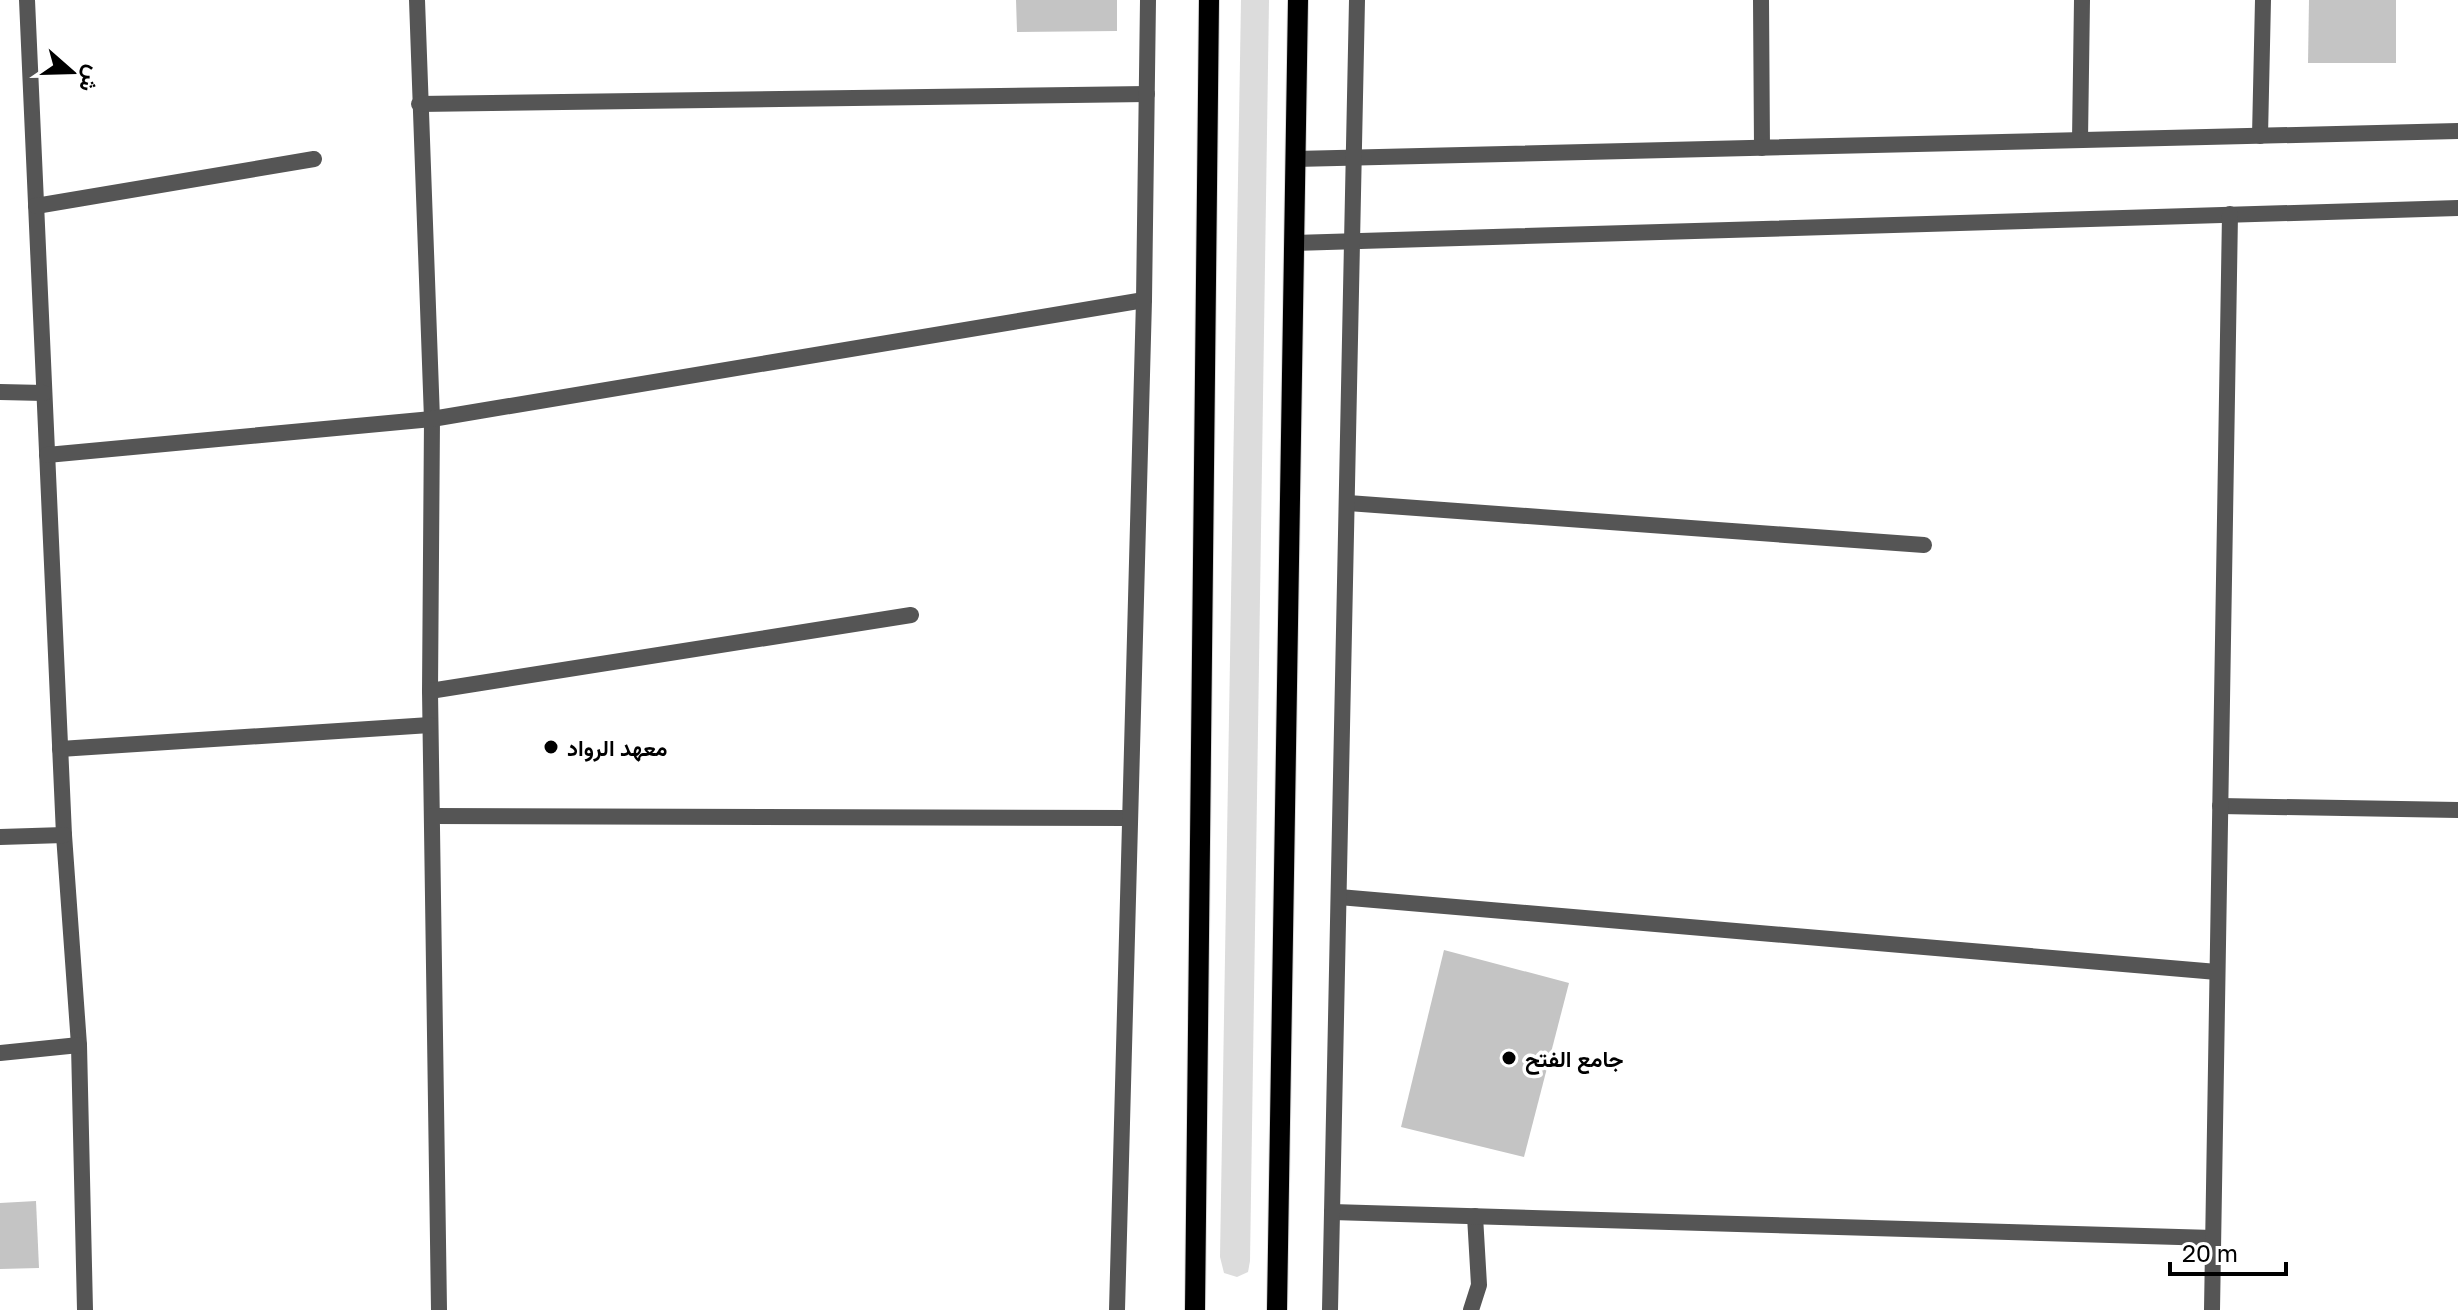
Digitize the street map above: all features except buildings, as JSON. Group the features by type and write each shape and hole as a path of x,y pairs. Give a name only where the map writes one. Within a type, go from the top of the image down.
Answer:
{"main road":[{"path":"1195,1310 1209,0"},
{"path":"1277,1310 1298,0"}],"street":[{"path":"27,0 64,835 79,1045 85,1310"},
{"path":"417,0 432,419 430,725 439,1310"},
{"path":"1117,1310 1144,300 1148,0"},
{"path":"1330,1310 1357,0"},
{"path":"1761,0 1762,148"},
{"path":"2080,140 2082,0"},
{"path":"2260,136 2263,0"},
{"path":"419,104 1147,94"},
{"path":"1295,159 2458,131"},
{"path":"36,206 314,159"},
{"path":"1294,243 2458,208"},
{"path":"2212,1310 2230,214"},
{"path":"47,455 432,419 1144,300"},
{"path":"0,392 44,393"},
{"path":"1348,503 1924,545"},
{"path":"430,691 911,615"},
{"path":"60,749 430,725"},
{"path":"2220,806 2458,810"},
{"path":"432,816 1130,818"},
{"path":"0,837 64,835"},
{"path":"1339,897 2217,972"},
{"path":"0,1053 79,1045"},
{"path":"1332,1212 2213,1238"},
{"path":"1471,1310 1479,1285 1475,1216"}],"shaded area":[{"path":"1241,0 1269,0 1250,1261 1248,1272 1237,1277 1224,1273 1220,1257"}],"place":[{"name":"معهد الرواد","path":"551,747"},
{"name":"جامع الفتح","path":"1509,1058"}]}
